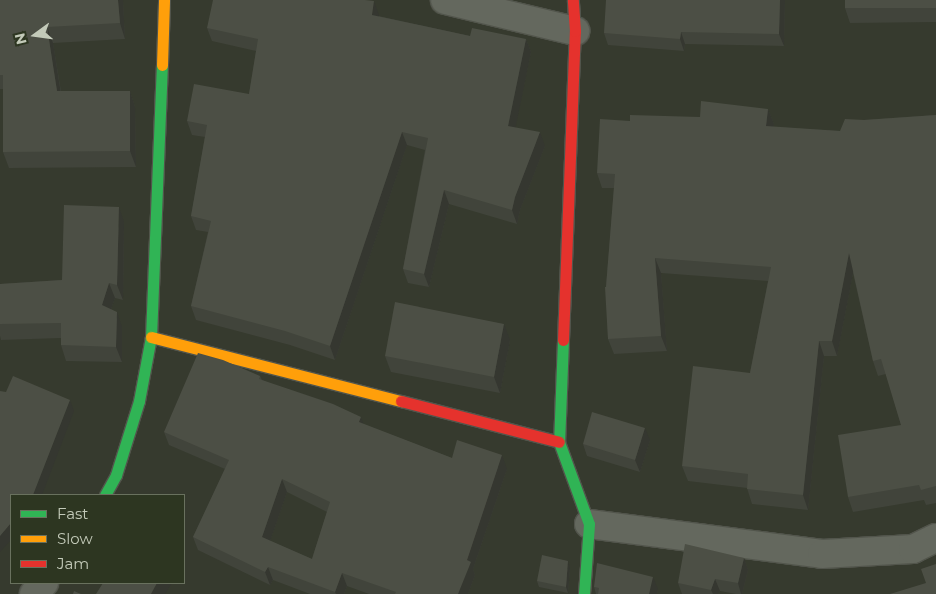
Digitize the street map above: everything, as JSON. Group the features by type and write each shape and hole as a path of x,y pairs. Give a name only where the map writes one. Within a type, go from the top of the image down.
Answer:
{"street":[{"path":"106,494 116,475 138,401 151,337 164,0"},
{"path":"445,0 574,32"},
{"path":"573,0 574,32 559,442 589,524 584,594"},
{"path":"151,337 559,442"},
{"path":"589,524 822,554 912,549 936,538"},
{"path":"34,594 43,584"}],"building":[{"path":"0,0 118,0 120,23 47,27 57,91 130,91 130,151 3,152 3,75 0,75"},
{"path":"213,0 374,1 372,15 470,36 472,28 526,39 508,126 540,132 515,197 512,210 444,190 424,274 403,269 428,138 402,132 330,346 285,331 191,306 211,221 191,216 207,125 187,121 194,84 249,94 258,39 207,28"},
{"path":"606,0 780,0 779,34 681,32 680,39 604,33"},
{"path":"845,0 936,0 936,8 845,8"},
{"path":"701,101 768,109 766,126 840,131 845,119 864,120 936,115 936,486 921,490 919,485 848,497 838,435 901,425 881,359 873,361 849,253 832,341 819,341 803,495 747,489 748,474 682,466 693,366 750,373 771,267 655,258 661,336 608,339 605,287 615,174 597,173 600,119 630,121 630,115 700,117"},
{"path":"64,205 119,207 117,285 109,283 102,305 117,312 116,347 61,345 61,323 0,324 0,284 62,280"},
{"path":"395,302 504,324 494,377 385,356"},
{"path":"198,353 223,360 260,376 259,379 333,404 361,417 359,422 452,458 457,440 502,455 467,560 471,562 458,594 395,594 396,592 342,573 335,592 268,567 265,572 193,537 229,460 164,432","holes":["282,479 330,502 312,559 262,537"]},
{"path":"13,376 70,400 33,494 10,494 10,524 0,536 0,391 6,392"},
{"path":"592,412 645,428 635,460 583,444"},
{"path":"685,544 744,558 738,583 715,579 711,590 678,583"},
{"path":"542,555 568,561 566,587 537,581"},
{"path":"597,563 653,577 649,594 598,594 599,588 594,587"},
{"path":"936,564 936,594 890,594 926,583 921,569"},
{"path":"102,584 156,584 151,594 96,594"}],"traffic: fast":[{"path":"106,494 116,475 139,401 151,337 162,65"},
{"path":"563,340 559,442 589,524 584,594"}],"traffic: slow":[{"path":"162,65 164,0"},
{"path":"151,337 401,401"}],"traffic: jam":[{"path":"563,340 575,31 573,0"},
{"path":"401,401 559,442"}]}
